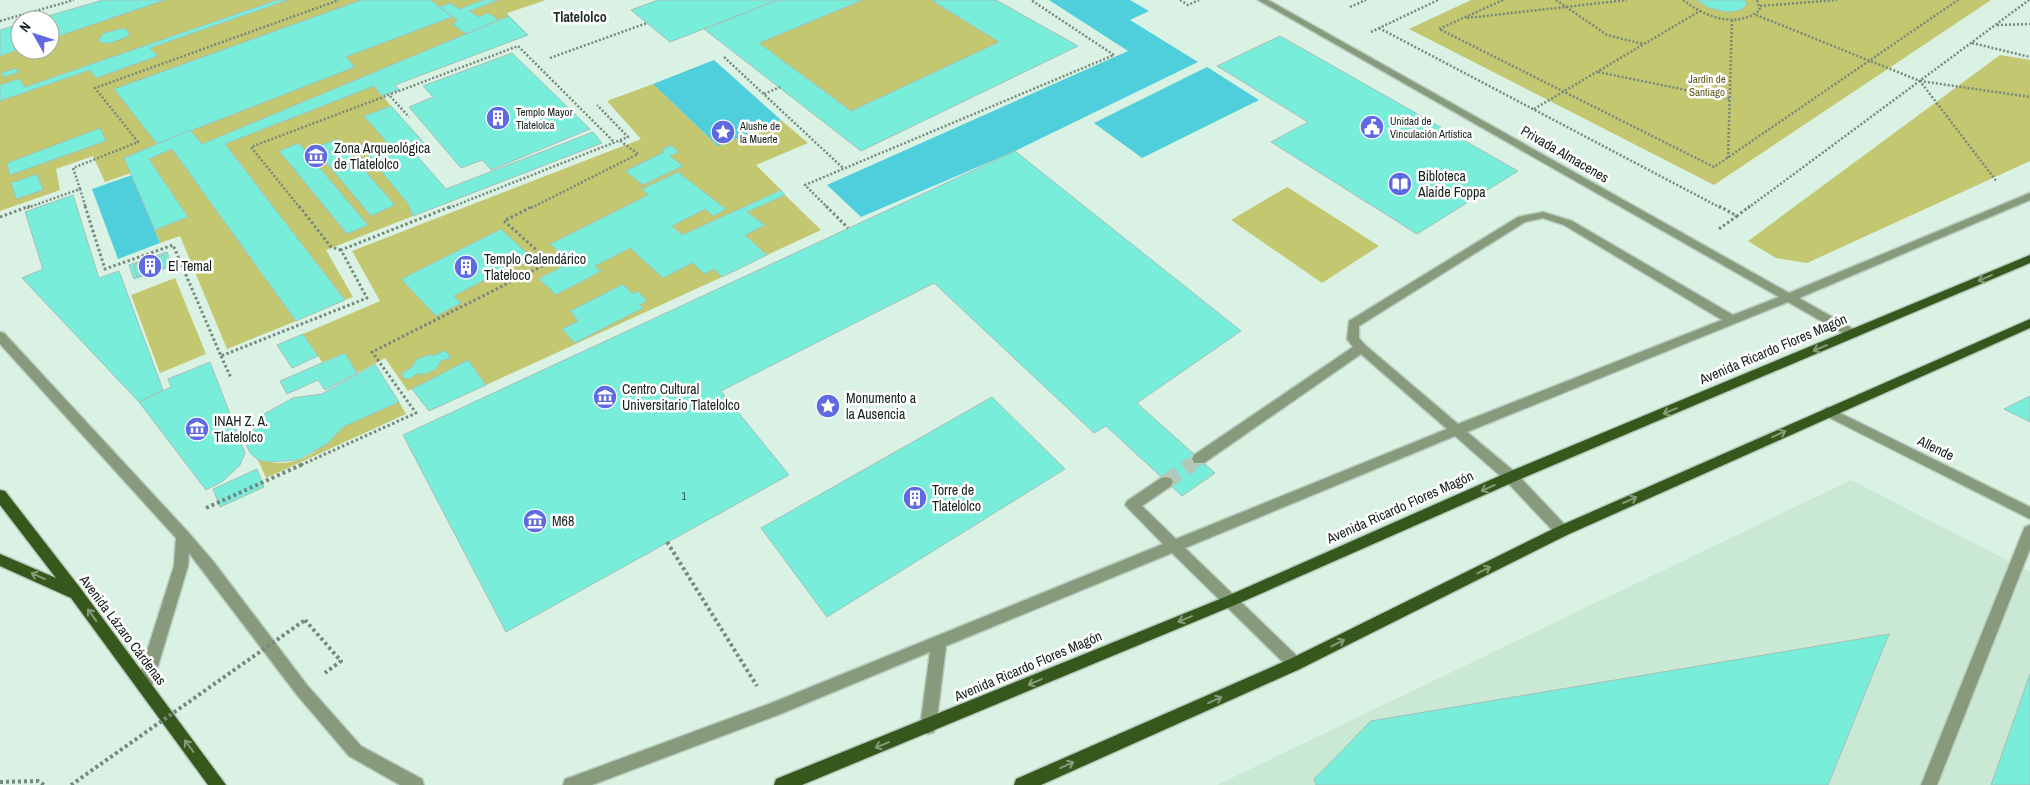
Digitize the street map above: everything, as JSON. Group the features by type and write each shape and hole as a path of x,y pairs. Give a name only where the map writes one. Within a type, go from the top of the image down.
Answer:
{"main road":[{"name":"Avenida Ricardo Flores Magón","path":"782,785 928,727 1230,601 1511,477 2030,259"},
{"path":"1022,785 1295,664 1562,531 2030,323"},
{"name":"Avenida Lázaro Cárdenas","path":"0,495 76,593 218,785"},
{"path":"0,560 76,593"}],"street":[{"name":"Privada Almacenes","path":"1262,0 1853,334"},
{"path":"571,785 772,710 1458,430 1788,298 2030,196"},
{"path":"1562,531 1511,477 1361,348 1353,339 1352,324 1522,219 1532,215 1543,215 1568,223 1732,320"},
{"path":"0,336 208,565 302,690 355,750 416,785"},
{"path":"1199,459 1361,348"},
{"name":"Allende","path":"1828,412 2030,513"},
{"path":"1166,482 1132,505 1295,664"},
{"path":"1929,785 2030,531"},
{"path":"144,686 181,566 183,536"},
{"path":"928,727 939,642"}],"path":[{"path":"0,21 74,0"},
{"path":"231,378 173,245 105,269 73,168 138,142 95,88 339,0"},
{"path":"848,228 805,185 1114,55 1031,0"},
{"path":"1180,0 1188,5 1199,0"},
{"path":"1350,7 1366,0"},
{"path":"1344,45 1438,0"},
{"path":"1503,0 1439,29 1714,167 1958,0"},
{"path":"1556,0 1607,35 1644,44"},
{"path":"1464,19 1627,0"},
{"path":"1683,0 1700,12 1732,19 1748,18 1756,15 1920,81 2030,97"},
{"path":"1757,0 1760,6"},
{"path":"1760,6 1837,0"},
{"path":"1379,28 1737,216 2029,1"},
{"path":"1756,15 1760,6"},
{"path":"1534,110 1700,12"},
{"path":"1728,158 1732,19"},
{"path":"550,58 648,23"},
{"path":"1996,25 2030,24"},
{"path":"1972,43 2030,57"},
{"path":"597,105 628,136 614,142 341,250 331,247 251,147 409,90 407,87 518,46 614,142"},
{"path":"724,57 844,169"},
{"path":"1597,72 1730,99"},
{"path":"1920,81 2013,203"},
{"path":"764,94 780,87"},
{"path":"390,96 409,117"},
{"path":"206,508 416,413 372,352 550,262 504,221 638,154 619,140"},
{"path":"0,217 80,189"},
{"path":"221,356 367,298 341,250"},
{"path":"667,542 772,710"},
{"path":"71,785 305,620 341,661"},
{"path":"0,782 38,781 44,785"}],"shaded area":[{"path":"1851,480 2030,572 2030,674 1991,785 1217,785"}],"green space":[{"path":"165,0 277,0 25,87 19,79 0,85 0,56 10,52 10,60 60,60 60,36"},
{"path":"288,0 361,0 157,144 125,158 131,173 105,182 93,156 56,169 60,190 0,211 0,101 90,70 96,78 157,56 150,48"},
{"path":"431,0 483,0 459,9 450,3 440,7"},
{"path":"499,0 546,0 507,13 509,16 499,20 488,13 479,17 469,11"},
{"path":"863,0 931,0 999,42 851,111 759,43"},
{"name":"Jardin de Santiago","path":"1471,0 1991,0 1714,185 1409,29"},
{"path":"452,17 458,21 453,24 466,34 202,144 190,130 355,67 346,57"},
{"path":"2000,55 2030,60 2030,161 1807,263 1776,258 1748,241"},
{"path":"653,84 718,146 781,120 808,143 756,165 781,190 682,235 672,226 705,209 714,216 725,209 678,172 643,189 648,195 551,244 570,262 539,278 556,295 600,272 595,266 630,248 663,278 692,263 705,274 714,269 722,277 486,385 468,360 408,391 385,358 357,373 345,353 322,362 303,334 380,301 352,251 641,139 607,101"},
{"path":"374,86 391,106 364,116 390,146 368,155 409,205 413,216 326,250 353,297 345,300 225,144"},
{"path":"172,149 296,321 227,349 180,236 160,243 155,230 188,217 149,159"},
{"path":"1287,187 1379,246 1322,283 1231,220"},
{"path":"785,195 821,230 767,255 745,235 765,225 747,212"},
{"path":"175,278 206,354 160,373 131,295"},
{"path":"399,402 406,414 266,478 258,460 272,463 296,461 315,452 347,425 361,417"}],"water":[{"path":"1049,0 1130,0 1149,11 1130,20 1198,62 1015,151 861,217 827,185 1128,51"},
{"path":"714,60 781,120 718,146 653,84"},
{"path":"1207,67 1259,100 1142,158 1094,123"},
{"path":"132,175 160,243 118,259 92,189"}],"building":[{"path":"103,0 165,0 60,36 60,12"},
{"path":"277,0 288,0 150,48 158,56 96,78 90,70 0,101 0,85 19,79 25,87"},
{"path":"361,0 431,0 452,17 346,57 355,67 157,144 114,89"},
{"path":"483,0 499,0 469,11 479,17 488,13 499,20 466,34 452,24 458,21 440,7 450,3 459,9"},
{"path":"658,0 778,0 670,42 631,10"},
{"path":"778,0 863,0 759,43 851,111 999,42 931,0 996,0 1078,46 861,151 704,29"},
{"path":"1696,0 1745,0 1747,4 1741,10 1727,12 1709,8"},
{"path":"509,16 528,35 395,85 399,90 382,96 374,86 225,144 345,300 296,321 172,149 149,159 188,217 155,230 124,158 190,130 202,144"},
{"path":"10,27 10,52 0,56 0,30"},
{"path":"127,29 129,36 111,43 102,43 98,40 104,33"},
{"path":"1280,36 1518,171 1417,234 1271,142 1308,122 1217,66"},
{"name":"Templo Mayor Tlatelolca","path":"512,53 590,129 491,170 482,160 461,168 409,107 433,97 423,86"},
{"path":"16,68 19,72 4,77 1,73"},
{"path":"391,106 425,144 411,149 446,189 593,132 602,143 413,216 409,205 368,155 390,146 364,116"},
{"path":"100,128 106,141 10,175 7,163"},
{"path":"337,139 395,205 371,216 314,148"},
{"path":"299,143 368,225 347,234 279,151"},
{"path":"671,145 679,152 670,156 683,166 643,185 625,171 664,152 661,150"},
{"name":"Centro Cultural Universitario Tlatelolco","path":"1015,151 1241,331 1137,403 1215,473 1182,496 1106,426 1094,433 934,283 721,391 789,475 506,632 403,435"},
{"path":"678,172 726,209 713,216 705,209 672,226 682,235 781,190 785,195 747,212 765,225 745,235 767,255 722,277 714,269 705,274 692,263 663,278 630,248 595,266 601,271 556,295 539,279 570,262 550,244 648,195 642,189"},
{"path":"37,174 43,190 16,199 11,183"},
{"path":"73,195 99,278 119,271 163,390 139,402 22,278 43,269 25,212"},
{"name":"Templo Calendárico Tlateloco","path":"501,229 530,256 454,296 461,303 436,316 401,279"},
{"name":"El Temal","path":"167,252 172,266 134,279 129,265"},
{"name":"El Temal","path":"164,255 167,266 137,277 134,265"},
{"path":"623,284 633,294 638,291 647,301 640,305 643,308 575,343 562,329 578,321 570,311"},
{"path":"303,334 318,356 292,368 277,345"},
{"path":"445,350 451,358 441,361 436,369 426,374 417,374 409,379 403,378 402,373 411,368 417,359 428,355 436,355"},
{"path":"345,353 357,373 325,390 318,380 287,394 280,381"},
{"path":"468,360 486,385 429,411 412,389"},
{"name":"INAH Z. A. Tlatelolco","path":"210,362 245,453 240,465 223,481 206,490 139,402 171,387 168,379"},
{"path":"375,364 399,402 343,427 327,444 298,460 270,462 258,460 251,454 247,447 247,436 264,414 293,398 322,394"},
{"path":"2030,396 2030,422 2004,409"},
{"name":"Torre de Tlatelolco","path":"992,397 1065,469 827,617 761,528"},
{"path":"257,469 264,487 220,507 213,489"},
{"path":"1889,634 1828,785 1316,785 1314,779 1371,721"},
{"path":"2030,674 2030,785 1991,785"}],"tunnel":[{"path":"1190,465 1199,459"},
{"path":"1166,482 1192,464"}],"place":[{"name":"Templo Mayor Tlatelolca","path":"498,118"},
{"name":"Unidad de Vinculación Artística","path":"1372,127"},
{"name":"Alushe de la Muerte","path":"723,132"},
{"name":"Zona Arqueológica de Tlatelolco","path":"316,156"},
{"name":"Bibloteca Alaíde Foppa","path":"1400,184"},
{"name":"El Temal","path":"150,266"},
{"name":"Templo Calendárico Tlateloco","path":"466,267"},
{"name":"Centro Cultural Universitario Tlatelolco","path":"605,397"},
{"name":"Monumento a la Ausencia","path":"828,406"},
{"name":"INAH Z. A. Tlatelolco","path":"197,429"},
{"name":"Torre de Tlatelolco","path":"915,498"},
{"name":"M68","path":"535,521"}],"district":[{"name":"Tlatelolco","path":"580,17"}]}
